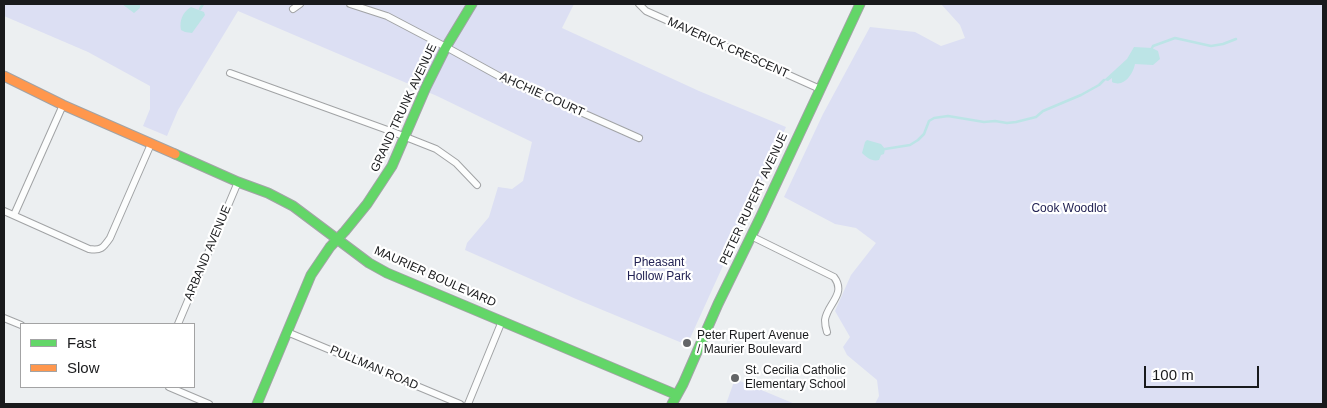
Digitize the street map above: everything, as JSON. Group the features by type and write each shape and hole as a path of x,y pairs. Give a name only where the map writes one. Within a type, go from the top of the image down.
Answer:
{"street":[{"path":"293,8 300,4"},
{"name":"AHCHIE COURT","path":"350,4 387,16 506,80 639,138"},
{"name":"GRAND TRUNK AVENUE","path":"257,404 311,275 382,183 392,166 426,87 446,47 472,4"},
{"name":"MAVERICK CRESCENT","path":"639,4 646,11 820,89"},
{"name":"PETER RUPERT AVENUE","path":"672,404 683,384 718,304 820,89 858,4"},
{"path":"230,73 436,149 456,163 477,185"},
{"name":"MAURIER BOULEVARD","path":"4,76 63,105 293,206 369,263 388,272 677,394"},
{"path":"14,216 63,105"},
{"path":"4,211 89,249 97,250 104,247 110,238 151,144"},
{"name":"ARBAND AVENUE","path":"178,323 238,182"},
{"path":"751,236 834,277 838,283 839,291 825,318 827,332"},
{"path":"4,318 20,325"},
{"path":"468,404 502,321"},
{"name":"PULLMAN ROAD","path":"287,332 460,404"},
{"path":"171,388 209,404"}],"green space":[{"name":"Pheasant Hollow Park","path":"4,4 574,4 562,28 699,91 786,127 687,345 465,250 467,243 489,217 498,187 512,189 523,181 532,142 437,96 238,11 178,110 167,136 143,126 150,109 150,86 88,52 4,16"},
{"name":"Cook Woodlot","path":"941,4 1323,4 1323,404 875,404 879,396 877,380 847,355 843,347 850,337 835,311 851,275 876,243 856,228 835,224 784,197 823,114 870,27 915,32 941,46 965,38 960,25"},
{"path":"735,379 795,404 726,404"}],"shaded area":[{"path":"122,4 140,4 140,8 134,13"},
{"path":"191,7 204,12 205,15 192,33 181,30 182,17"},
{"path":"1134,47 1152,48 1158,51 1160,59 1153,65 1135,64 1130,76 1124,82 1112,82 1112,78 1108,81 1104,80 1127,59"},
{"path":"867,140 881,144 885,149 884,154 881,155 879,160 867,158 862,153"}],"waterway":[{"path":"200,9 203,4"},
{"path":"1152,48 1175,38 1211,46 1236,39"},
{"path":"885,149 910,145 918,140 924,134 929,121 934,118 948,116 984,122 1007,123 1036,117 1043,111 1081,95 1104,80"}],"traffic: fast":[{"path":"257,404 311,275 330,247 367,204 392,166 426,87 446,47 472,4"},
{"path":"672,404 860,4"},
{"path":"175,154 268,193 293,206 369,263 387,273 677,395"}],"traffic: slow":[{"path":"4,76 63,105 175,154"}],"place":[{"name":"Peter Rupert Avenue / Maurier Boulevard","path":"687,343"},
{"name":"St. Cecilia Catholic Elementary School","path":"735,378"}]}
